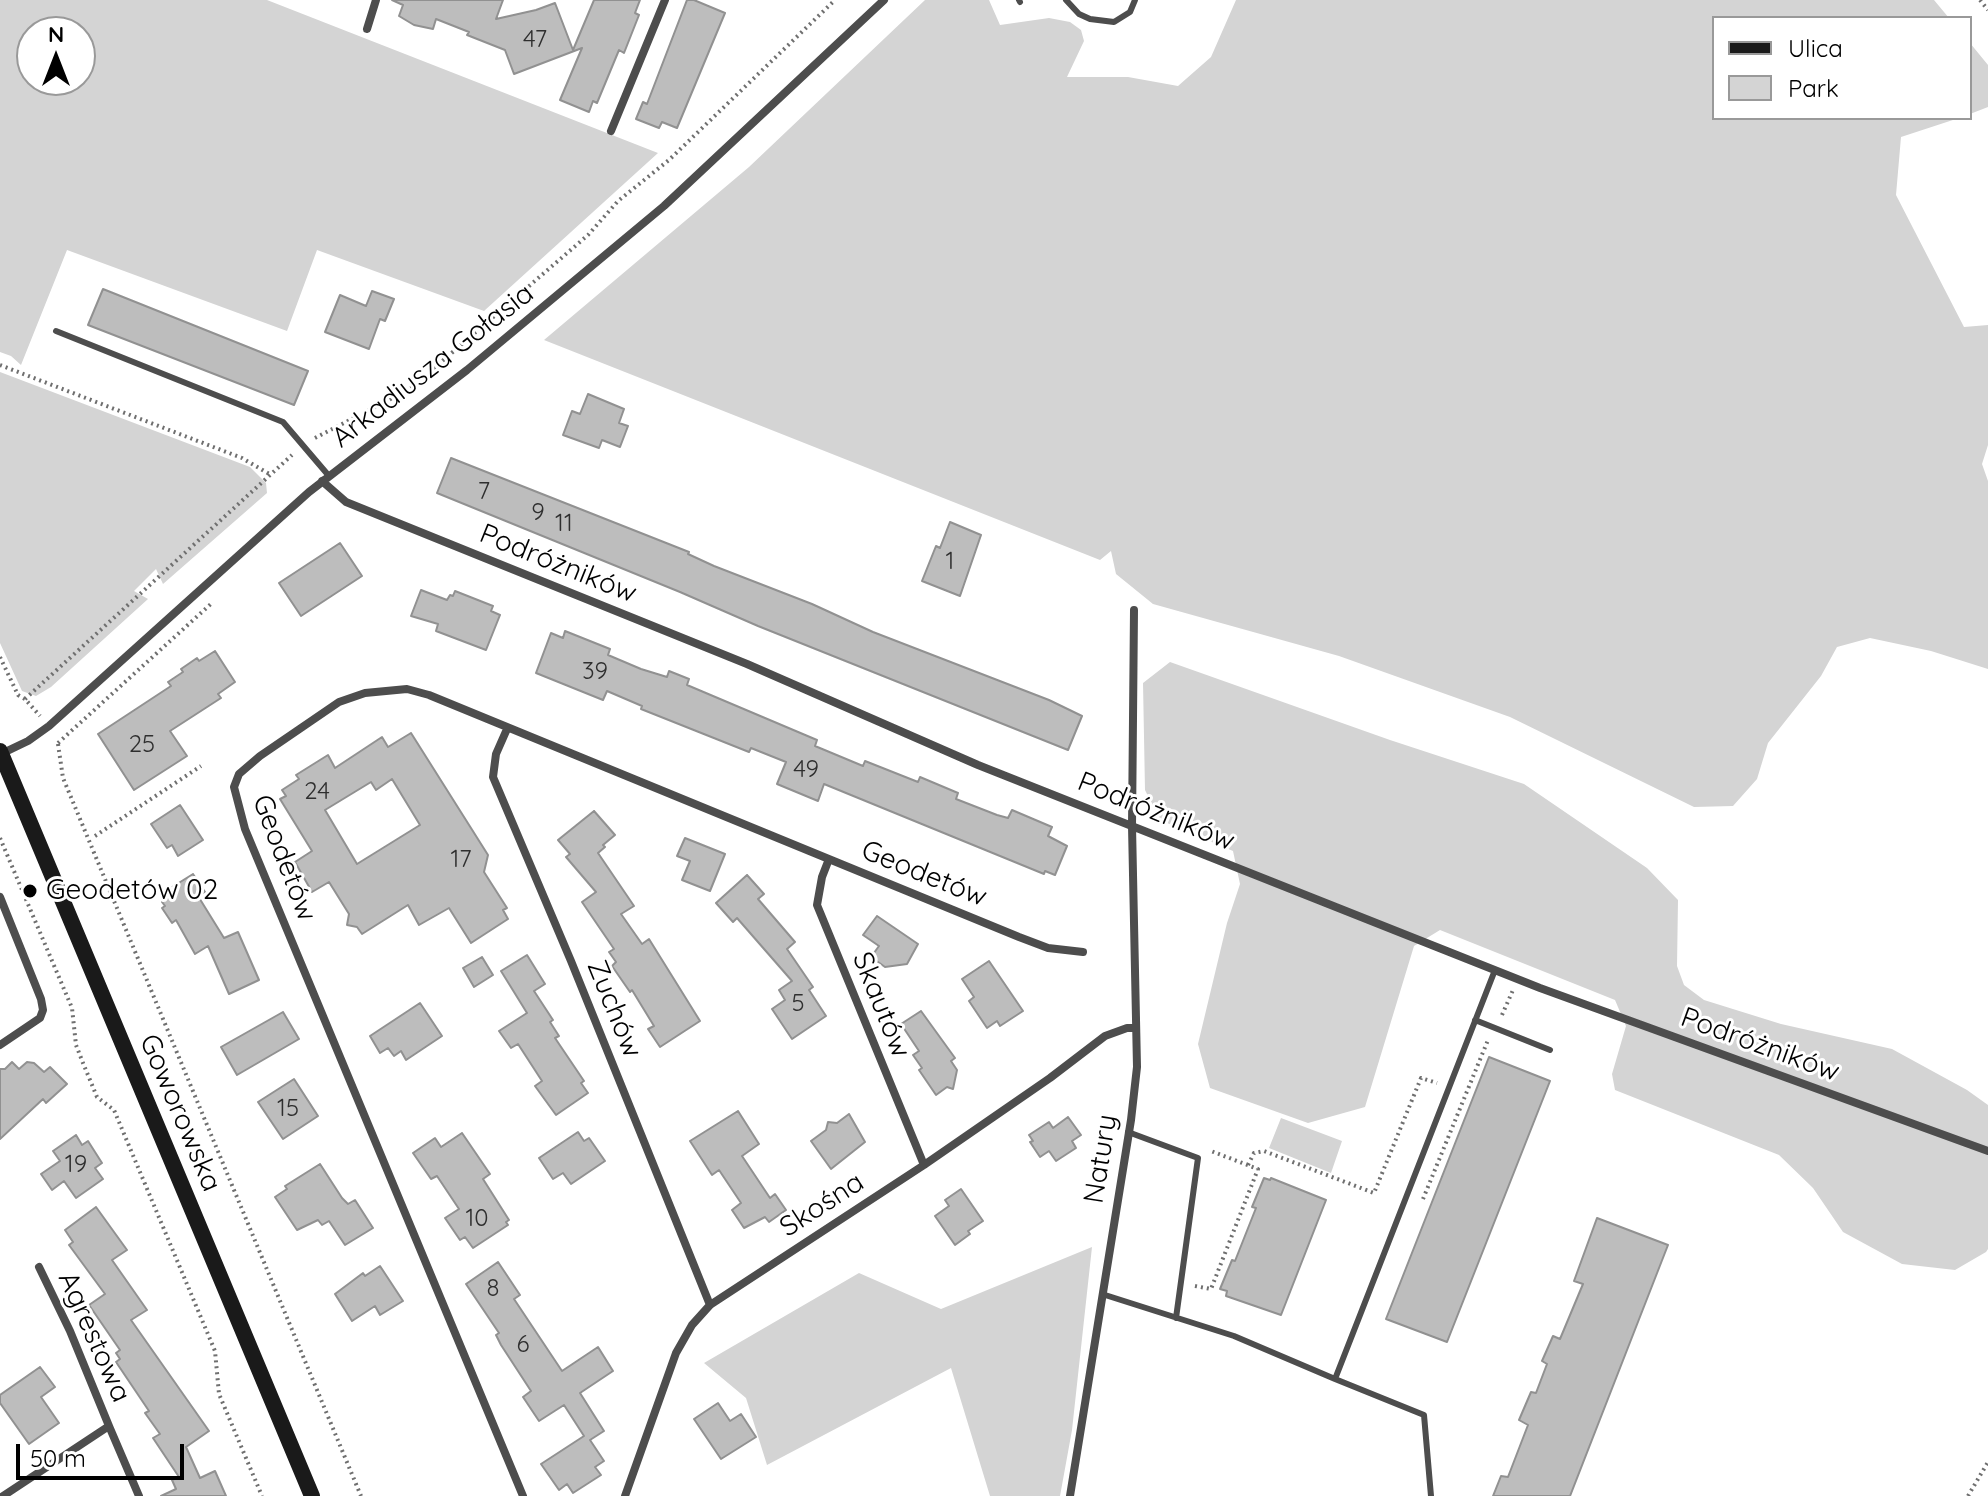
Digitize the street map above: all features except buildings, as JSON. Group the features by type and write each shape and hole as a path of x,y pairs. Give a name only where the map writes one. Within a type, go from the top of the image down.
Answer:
{"street":[{"path":"367,29 376,0"},
{"path":"611,131 665,0"},
{"name":"Arkadiusza Gołasia","path":"0,753 28,741 49,726 326,478 467,370 664,206 884,0"},
{"name":"Podróżników","path":"326,478 346,502 747,664 978,765 1517,979 1988,1151"},
{"name":"Natury","path":"1070,1496 1137,1067 1132,826 1134,610"},
{"name":"Geodetów","path":"523,1496 245,829 234,787 239,774 339,702 365,693 407,689 1048,948 1083,952"},
{"name":"Zuchów","path":"507,729 496,754 493,777 710,1305"},
{"name":"Goworowska","path":"0,753 312,1496"},
{"name":"Skautów","path":"829,859 817,905 924,1165"},
{"path":"0,897 43,1010 40,1018 0,1045"},
{"name":"Skośna","path":"625,1496 676,1353 692,1325 710,1305 924,1165 1105,1036 1134,1028"},
{"name":"Agrestowa","path":"39,1267 139,1496"},
{"name":"Agrestowa","path":"3,1496 109,1426"}],"lane":[{"path":"1066,0 1079,14 1090,19 1114,22 1130,12 1135,0"},
{"path":"56,331 283,422 326,478"},
{"path":"1335,1379 1495,970"},
{"path":"1475,1020 1550,1050"},
{"path":"1128,1132 1198,1158 1176,1318"},
{"path":"1102,1294 1234,1336 1424,1415 1431,1496"}],"path":[{"path":"25,699 304,446 345,421 384,404 418,382 449,352 588,235 618,201 669,160 835,0"},
{"path":"1980,0 1988,10"},
{"path":"0,365 242,458 271,475"},
{"path":"218,597 58,743 60,766 361,1496"},
{"path":"0,657 18,695"},
{"path":"0,681 9,676"},
{"path":"95,836 201,766"},
{"path":"0,838 72,1008 76,1045 87,1075 97,1097 114,1110 215,1351 219,1394 262,1496"},
{"path":"1418,1211 1485,1044 1517,979"},
{"path":"1248,1165 1254,1153 1264,1151 1374,1193 1421,1078 1465,1095"},
{"path":"1181,1283 1211,1289 1258,1169 1204,1148"},
{"path":"1968,1496 1988,1462"}],"green space":[{"path":"0,0 267,0 658,153 484,311 317,250 287,331 67,250 21,365 0,352"},
{"path":"925,0 989,0 1000,25 1049,18 1070,22 1081,30 1084,41 1067,77 1128,77 1178,86 1211,57 1236,0 1934,0 1947,16 1712,16 1712,120 1953,120 1901,137 1896,195 1964,327 1988,325 1988,445 1982,464 1988,481 1988,669 1931,651 1870,638 1837,647 1821,676 1768,743 1757,779 1733,806 1694,807 1510,717 1339,656 1153,604 1116,574 1111,551 1100,560 544,340 749,167"},
{"path":"1972,45 1988,65 1988,107 1972,113"},
{"path":"0,372 250,467 266,483 267,493 163,584 156,569 134,591 148,599 51,687 36,696 22,691 0,643"},
{"path":"1170,662 1524,784 1647,868 1678,900 1677,966 1684,985 1704,1000 1781,1024 1892,1049 1988,1105 1986,1252 1955,1270 1902,1264 1843,1232 1813,1188 1779,1155 1615,1090 1612,1074 1626,1026 1615,1000 1440,930 1414,946 1365,1107 1308,1123 1210,1088 1198,1044 1227,923 1240,884 1233,851 1160,820 1145,790 1143,683"},
{"path":"1281,1118 1342,1141 1331,1173 1269,1148"},
{"path":"1092,1247 1072,1430 1060,1496 990,1496 951,1368 767,1465 746,1398 704,1363 859,1273 941,1309"}],"place":[{"name":"Geodetów 02","path":"30,891"}]}
